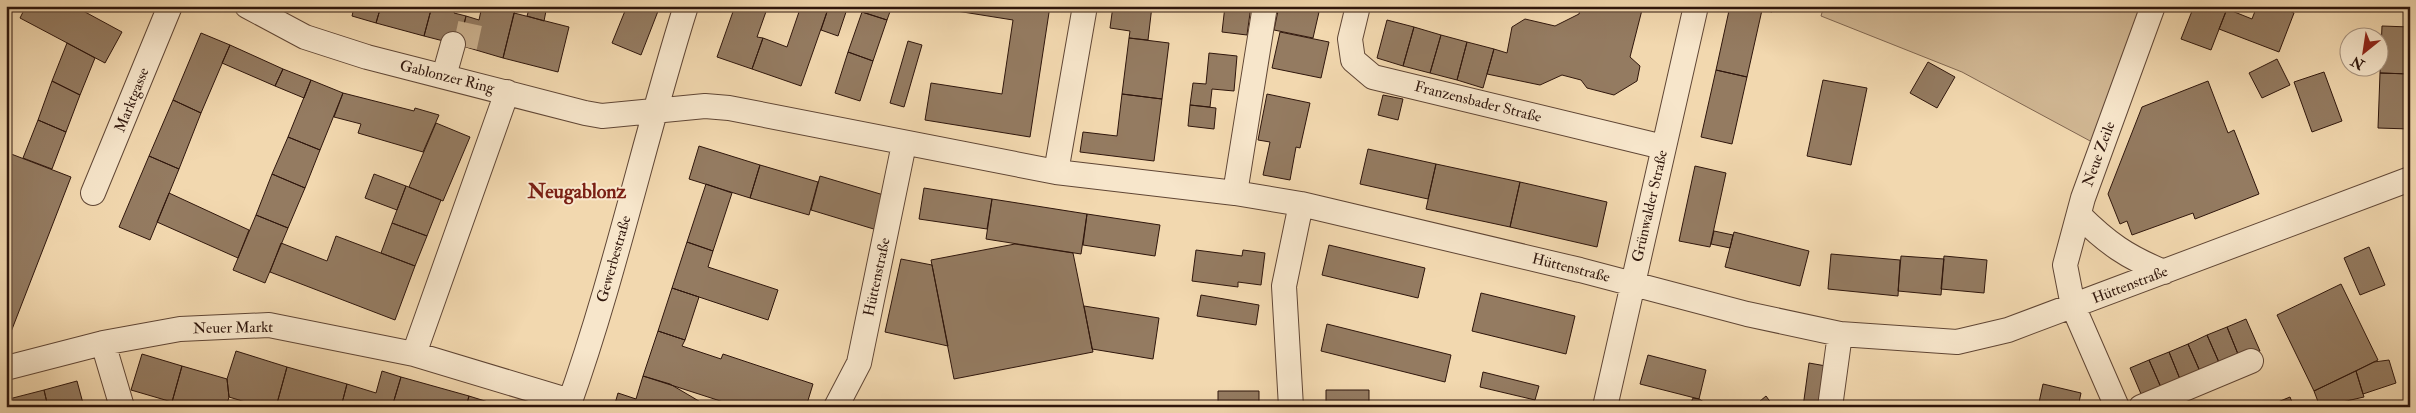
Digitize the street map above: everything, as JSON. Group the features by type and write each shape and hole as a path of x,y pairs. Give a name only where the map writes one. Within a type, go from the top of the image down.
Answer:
{"street":[{"name":"Marktgasse","path":"93,194 170,6"},
{"name":"Gablonzer Ring","path":"247,6 277,14 304,37 367,57 602,116 654,110"},
{"name":"Gewerbestraße","path":"569,404 611,271 654,110 686,6"},
{"path":"1056,172 1085,6"},
{"name":"Franzensbader Straße","path":"1358,6 1350,39 1353,60 1373,77 1663,147"},
{"name":"Grünwalder Straße","path":"1605,407 1696,6"},
{"name":"Neue Zeile","path":"2117,407 2073,306 2065,265 2079,215 2153,6"},
{"path":"1235,193 1264,9"},
{"path":"450,78 459,45"},
{"path":"414,354 507,92"},
{"name":"Hüttenstraße","path":"654,110 705,106 729,108 904,144 1056,172 1235,193 1302,204 1633,283 1747,314 1840,334 1957,342 2008,330 2410,179"},
{"name":"Hüttenstraße","path":"836,407 859,363 904,144"},
{"path":"1290,407 1284,286 1302,204"},
{"path":"2079,215 2104,240 2140,262 2164,272"},
{"name":"Neuer Markt","path":"6,368 107,342 180,329 269,325 414,354 569,404"},
{"path":"1830,407 1840,334"},
{"path":"107,342 122,407"},
{"path":"2141,407 2251,361"}],"shaded area":[{"path":"1824,6 2146,6 2092,142 1962,72 1821,16"}],"building":[{"path":"26,6 74,6 122,32 105,63 20,18"},
{"path":"332,6 381,6 376,23 352,16 353,12"},
{"path":"381,6 432,6 424,36 376,23"},
{"path":"432,6 456,6 454,13 466,16 459,45 424,36"},
{"path":"482,6 516,6 503,58 459,45 466,16 479,20"},
{"path":"530,6 547,6 544,21 527,16"},
{"path":"627,6 660,6 641,55 612,43"},
{"path":"735,6 768,6 757,37 763,38 752,69 717,57"},
{"path":"801,6 829,6 801,86 752,69 763,38 787,47"},
{"path":"829,6 848,6 838,36 821,30"},
{"path":"864,6 892,6 887,20 862,12"},
{"path":"944,6 1050,6 1030,137 925,120 931,83 1002,94 1013,20 944,9"},
{"path":"1113,6 1152,6 1148,40 1129,38 1130,31 1110,28"},
{"path":"1225,6 1251,6 1247,35 1222,32"},
{"path":"1279,6 1294,6 1319,12 1313,38 1274,30"},
{"path":"1294,6 1320,6 1319,12"},
{"path":"1581,6 1643,6 1630,57 1640,66 1637,81 1614,95 1587,88 1581,80 1562,75 1540,85 1487,74 1494,49 1507,53 1512,27 1525,19 1555,26 1579,14"},
{"path":"1730,6 1762,10 1747,77 1716,70"},
{"path":"1745,6 1774,6 1772,12"},
{"path":"2194,6 2228,6 2211,50 2181,39"},
{"path":"2257,6 2279,6 2294,13 2279,52 2219,29 2227,9 2252,19"},
{"path":"862,12 887,20 873,61 848,52"},
{"path":"514,13 569,27 558,72 503,58"},
{"path":"1387,20 1414,27 1403,66 1377,58"},
{"path":"2382,26 2410,27 2410,74 2388,73 2388,28 2382,28"},
{"path":"1414,27 1441,35 1430,73 1403,66"},
{"path":"1280,32 1329,42 1321,78 1272,68"},
{"path":"201,33 230,45 201,113 173,100"},
{"path":"1441,35 1467,42 1457,80 1430,73"},
{"path":"1129,38 1169,43 1162,99 1122,94"},
{"path":"908,41 922,45 904,107 890,103"},
{"path":"1467,42 1494,49 1483,88 1457,80"},
{"path":"67,43 95,58 80,95 52,81"},
{"path":"230,45 283,69 275,86 222,63"},
{"path":"848,52 873,61 860,101 835,93"},
{"path":"1209,53 1237,56 1234,91 1212,89 1210,107 1190,105 1193,83 1206,84"},
{"path":"2277,59 2290,85 2262,98 2249,73"},
{"path":"1928,62 1955,77 1937,108 1910,93"},
{"path":"283,69 311,80 304,98 275,86"},
{"path":"1716,70 1747,77 1732,144 1701,137"},
{"path":"2324,72 2342,121 2312,132 2294,82"},
{"path":"2388,73 2410,74 2410,129 2378,128 2380,78 2388,78"},
{"path":"311,80 343,93 320,150 288,137"},
{"path":"1823,80 1867,88 1851,165 1807,156"},
{"path":"52,81 80,95 66,132 38,120"},
{"path":"2208,81 2228,133 2234,130 2259,194 2195,219 2193,213 2132,235 2127,221 2120,224 2108,194 2142,107"},
{"path":"343,93 414,111 415,108 439,115 423,152 358,133 361,124 334,117"},
{"path":"1122,94 1162,99 1154,161 1080,152 1083,132 1117,136"},
{"path":"1267,94 1310,103 1300,148 1296,147 1290,180 1263,175 1270,142 1258,140"},
{"path":"1383,95 1403,99 1398,120 1378,115"},
{"path":"173,100 201,113 179,169 149,156"},
{"path":"1190,105 1216,108 1214,129 1188,126"},
{"path":"38,120 66,132 52,169 23,158"},
{"path":"436,123 470,137 443,201 409,187"},
{"path":"288,137 320,150 305,188 272,174"},
{"path":"699,146 760,165 750,198 689,179"},
{"path":"1368,149 1436,164 1428,199 1360,184"},
{"path":"6,152 71,177 9,337 6,336"},
{"path":"149,156 179,169 150,240 119,227"},
{"path":"1436,164 1520,182 1510,227 1426,209"},
{"path":"760,165 818,182 809,215 750,198"},
{"path":"1695,166 1726,173 1710,247 1679,241"},
{"path":"272,174 305,188 288,228 256,215"},
{"path":"374,174 406,186 397,210 365,198"},
{"path":"820,176 887,196 877,230 811,210"},
{"path":"1520,182 1607,202 1597,247 1510,227"},
{"path":"706,184 732,193 713,251 687,242"},
{"path":"406,186 441,200 427,236 392,223"},
{"path":"924,188 992,199 987,229 919,219"},
{"path":"169,193 249,230 238,258 157,222"},
{"path":"992,199 1087,214 1081,254 986,239"},
{"path":"1087,214 1160,225 1155,256 1083,245"},
{"path":"256,215 288,228 265,283 233,270"},
{"path":"392,223 427,236 415,266 381,253"},
{"path":"1714,231 1733,235 1730,248 1711,244"},
{"path":"1734,232 1809,251 1800,286 1725,267"},
{"path":"336,236 415,266 395,320 270,272 281,243 327,261"},
{"path":"687,242 713,251 708,267 778,290 768,320 672,288"},
{"path":"1015,244 1073,253 1093,352 954,379 931,260"},
{"path":"1329,245 1425,268 1418,298 1322,275"},
{"path":"2369,247 2385,285 2360,295 2344,258"},
{"path":"1196,250 1242,256 1243,250 1265,253 1261,285 1238,282 1238,287 1192,281"},
{"path":"1831,254 1900,260 1898,296 1828,289"},
{"path":"1901,256 1944,259 1941,295 1898,291"},
{"path":"1944,256 1987,260 1984,293 1941,289"},
{"path":"901,259 932,265 948,346 885,332"},
{"path":"2341,284 2378,360 2314,391 2277,315"},
{"path":"672,288 699,297 685,340 658,331"},
{"path":"1481,293 1575,316 1566,354 1472,331"},
{"path":"1201,295 1259,305 1256,325 1197,316"},
{"path":"1084,306 1159,318 1153,359 1092,349"},
{"path":"2246,319 2260,351 2240,359 2227,327"},
{"path":"1327,324 1451,355 1445,382 1321,351"},
{"path":"2227,327 2240,359 2221,367 2207,335"},
{"path":"658,331 685,340 682,346 721,359 723,354 813,384 806,407 739,407 643,376"},
{"path":"2207,335 2221,367 2202,376 2188,344"},
{"path":"2188,344 2202,376 2182,384 2169,352"},
{"path":"236,351 287,367 276,407 262,407 229,397 227,379"},
{"path":"2169,352 2182,384 2163,392 2149,360"},
{"path":"142,354 182,366 172,402 131,390"},
{"path":"1648,355 1706,370 1699,399 1640,384"},
{"path":"2149,360 2163,392 2144,401 2130,368"},
{"path":"2389,360 2396,383 2363,394 2356,371 2374,362"},
{"path":"1809,363 1826,366 1821,407 1803,407"},
{"path":"182,366 227,379 229,397 226,407 188,407 172,402"},
{"path":"287,367 347,384 341,407 276,407"},
{"path":"382,371 401,377 392,407 341,407 347,384 376,393"},
{"path":"2356,371 2364,397 2320,407 2314,391"},
{"path":"1483,372 1539,386 1535,400 1480,387"},
{"path":"643,376 670,384 709,407 614,407 618,393 636,399"},
{"path":"401,377 469,396 466,407 392,407"},
{"path":"77,381 84,407 48,407 44,390"},
{"path":"2043,384 2081,393 2078,407 2038,407"},
{"path":"44,390 48,407 11,407 9,399"},
{"path":"1326,390 1369,390 1369,407 1326,407"},
{"path":"1218,391 1259,391 1259,407 1218,407"},
{"path":"469,396 504,407 466,407"},
{"path":"1766,396 1774,407 1753,407"},
{"path":"2290,397 2294,407 2275,407 2273,404"},
{"path":"1693,398 1699,399 1712,407 1689,407"}],"tunnel":[{"path":"465,47 472,15"}],"district":[{"name":"Neugablonz","path":"577,191"}]}
